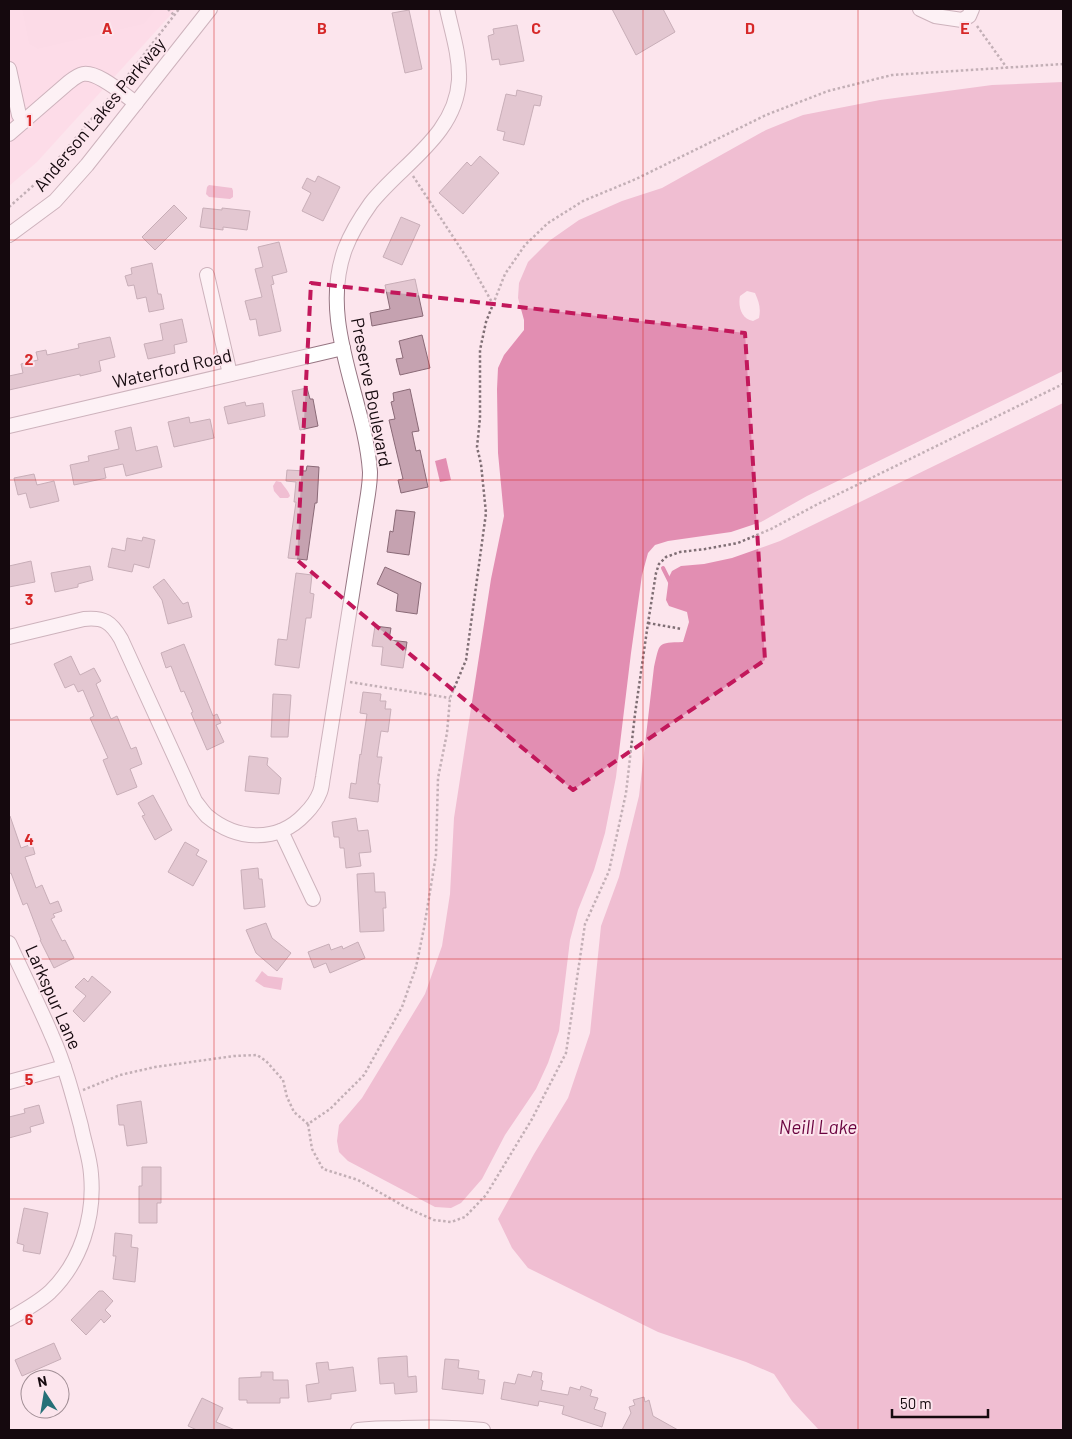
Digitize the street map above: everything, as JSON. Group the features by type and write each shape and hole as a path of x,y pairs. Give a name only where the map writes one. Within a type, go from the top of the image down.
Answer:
{"street":[{"name":"Anderson Lakes Parkway","path":"9,235 55,201 87,165 210,9"},
{"name":"Preserve Boulevard","path":"9,637 84,619 96,618 118,624 121,639 195,801 206,815 234,832 252,836 269,835 282,831 299,820 311,808 320,792 370,474 367,449 343,348 336,303 338,276 345,249 356,225 372,203 436,135 448,119 456,99 459,80 458,59 447,9"},
{"path":"920,9 935,16 962,20 970,12"},
{"path":"9,69 17,118"},
{"path":"9,134 17,118 83,74 98,76 136,103"},
{"path":"207,275 230,374"},
{"name":"Waterford Road","path":"9,426 343,348"},
{"path":"282,831 313,899"},
{"name":"Larkspur Lane","path":"9,944 53,1037 64,1067 73,1093 91,1173 88,1226 79,1250 67,1271 50,1292 29,1308 9,1319"},
{"name":"Larkspur Lane","path":"9,1082 64,1067"},
{"path":"358,1430 368,1428 421,1427 483,1430"}],"path":[{"path":"168,9 174,15"},
{"path":"9,207 43,177 79,135 179,9"},
{"path":"970,12 1007,68"},
{"path":"308,1124 330,1109 364,1075 402,1007 416,967 436,855 438,778 447,733 450,698 466,660 486,513 481,464 476,447 480,418 480,350 486,322 505,274 525,245 548,223 582,201 636,179 766,115 828,91 892,75 1063,64"},
{"path":"407,166 467,258 493,304"},
{"path":"73,1093 120,1075 155,1066 257,1055 266,1061 283,1080 287,1097 294,1112 308,1124 312,1149 323,1169 358,1180 407,1208 434,1220 451,1222 465,1217 486,1196 532,1119 566,1053 585,924 609,871 626,793 648,623 659,564 666,556 738,543 771,529 1063,384"},
{"path":"648,623 682,629"},
{"path":"339,680 450,698"}],"highlighted area":[{"path":"311,283 745,333 765,660 573,790 297,560"}],"shaded area":[{"path":"9,9 176,9 37,162 9,186"},
{"path":"22,9 156,9 144,24 38,49 29,44"}],"water":[{"path":"1063,82 1063,371 807,496 761,522 731,532 668,541 655,545 648,553 642,575 616,777 605,833 594,870 578,910 570,940 559,1031 548,1063 536,1089 505,1135 482,1179 461,1203 451,1208 435,1207 348,1161 339,1152 337,1141 339,1125 362,1098 425,994 442,946 450,894 454,818 491,579 504,516 498,453 498,368 504,355 524,330 524,320 518,298 519,283 528,262 549,241 579,220 622,201 662,188 766,130 803,115 880,100 992,85","holes":["747,291 755,293 760,314 759,318 753,321 743,315 739,300 740,296"]},
{"path":"209,185 232,188 233,197 230,199 209,197 206,194"},
{"name":"Neill Lake","path":"1063,403 1063,1430 819,1430 792,1401 774,1374 746,1362 658,1332 528,1268 512,1248 498,1219 568,1098 590,1033 601,926 619,877 639,796 654,667 659,648 668,643 683,642 689,622 687,612 669,606 666,600 669,577 672,571 681,566 704,564 732,558 780,541"},
{"path":"446,458 451,480 440,482 435,461"},
{"path":"276,481 281,482 288,491 290,496 288,498 280,498 274,491 273,486"},
{"path":"262,971 268,976 283,978 281,990 264,987 255,981"}],"building":[{"path":"612,9 663,9 675,32 636,55"},
{"path":"409,10 422,69 405,73 392,13"},
{"path":"517,25 524,61 500,65 499,59 492,60 488,36 494,34 493,29"},
{"path":"517,90 542,96 540,106 534,105 524,145 503,140 505,132 497,130 506,94 516,96"},
{"path":"480,156 499,173 463,214 439,193 467,162 471,166"},
{"path":"318,176 340,187 323,221 302,211 311,193 302,188 307,178 315,182"},
{"path":"174,205 187,218 155,250 142,237"},
{"path":"203,208 250,211 247,230 223,227 223,230 200,227"},
{"path":"401,217 420,225 402,265 383,257"},
{"path":"279,242 287,272 272,276 274,284 271,285 281,331 259,336 256,319 250,320 245,301 262,297 255,269 263,267 258,247"},
{"path":"152,263 158,294 161,294 164,309 149,312 146,297 137,299 134,285 128,286 125,276 132,274 131,268"},
{"path":"415,279 423,316 372,326 370,313 390,309 385,285"},
{"path":"182,319 187,342 174,345 175,353 148,359 144,344 163,340 160,324"},
{"path":"422,335 430,368 400,375 396,359 403,358 399,341"},
{"path":"110,337 115,357 99,361 101,371 9,390 9,376 23,373 21,364 38,360 36,352 46,350 47,355 79,348 78,344"},
{"path":"307,388 310,399 313,399 318,426 300,430 292,391"},
{"path":"410,389 419,431 412,432 416,451 420,450 428,487 401,493 398,480 403,479 389,420 395,419 391,402 394,401 393,393"},
{"path":"245,402 246,406 263,403 265,416 228,424 224,407"},
{"path":"189,417 190,423 210,419 214,438 174,447 168,422"},
{"path":"131,427 136,451 157,446 162,467 126,476 123,464 104,468 106,478 74,485 70,465 89,461 88,456 119,449 115,431"},
{"path":"307,466 319,467 317,503 315,503 307,560 288,558 296,502 294,502 296,482 286,481 287,470 306,471"},
{"path":"34,474 37,485 54,481 59,501 30,508 26,493 18,495 14,478"},
{"path":"396,510 415,512 409,555 387,552 390,531 393,532"},
{"path":"143,537 155,540 149,568 134,564 132,572 108,567 112,548 125,551 127,538 142,541"},
{"path":"31,561 35,582 9,587 9,566"},
{"path":"90,566 93,580 78,584 78,587 55,592 51,573"},
{"path":"385,567 421,583 417,614 396,611 398,594 377,584"},
{"path":"296,573 312,575 310,593 314,594 311,618 306,618 299,668 275,665 278,639 287,640"},
{"path":"164,579 183,604 188,602 192,617 168,624 162,600 153,587"},
{"path":"375,626 391,628 389,640 407,642 403,668 381,665 383,647 372,646"},
{"path":"184,644 213,716 217,714 221,723 216,725 224,742 207,750 184,691 181,692 171,666 166,668 161,653"},
{"path":"71,656 80,675 94,668 101,681 96,684 111,719 117,716 131,749 136,747 142,764 130,769 137,787 117,795 103,760 108,758 90,718 94,716 83,690 78,692 74,684 65,688 54,664"},
{"path":"363,692 381,694 380,701 386,701 385,709 391,709 388,732 381,731 377,757 382,757 378,784 380,784 378,802 349,798 351,783 356,784 367,714 360,713"},
{"path":"273,694 291,695 288,737 271,737"},
{"path":"249,756 268,758 267,765 281,778 279,794 245,791"},
{"path":"153,795 172,830 155,840 142,816 145,815 138,803"},
{"path":"9,816 21,848 32,844 35,854 25,857 36,888 42,885 50,904 58,901 62,911 53,914 55,917 51,919 62,941 65,940 74,958 54,968 40,940 27,903 23,905 11,873 9,874"},
{"path":"356,818 358,831 368,830 371,852 359,853 361,866 346,868 344,848 340,848 339,837 334,837 332,822"},
{"path":"185,842 199,850 196,855 207,861 193,886 168,872"},
{"path":"258,868 259,879 262,879 265,907 244,909 241,870"},
{"path":"374,873 375,892 385,892 386,908 383,908 384,931 360,932 357,874"},
{"path":"266,923 272,938 291,953 277,971 256,953 246,930"},
{"path":"358,942 365,958 330,973 326,963 314,968 308,952 329,944 331,950 342,946 343,949"},
{"path":"92,976 111,992 84,1022 73,1011 86,996 75,987 84,978 88,982"},
{"path":"141,1101 147,1143 127,1146 124,1125 119,1125 117,1105"},
{"path":"39,1105 44,1123 30,1127 31,1132 9,1138 9,1117 25,1113 24,1109"},
{"path":"142,1167 161,1167 161,1203 157,1203 157,1223 139,1223 139,1186 142,1186"},
{"path":"24,1208 48,1213 40,1254 23,1251 24,1245 17,1243"},
{"path":"115,1233 132,1235 131,1247 138,1248 135,1282 113,1279 116,1256 113,1256"},
{"path":"99,1291 103,1291 113,1301 105,1310 111,1316 104,1323 101,1319 86,1335 71,1320"},
{"path":"54,1343 61,1359 38,1369 20,1369 20,1371 15,1360"},
{"path":"407,1356 408,1377 416,1376 417,1392 395,1394 394,1383 380,1384 378,1358"},
{"path":"445,1359 459,1360 458,1368 479,1371 478,1379 485,1380 483,1394 442,1389"},
{"path":"328,1362 329,1370 353,1367 356,1391 331,1394 331,1399 308,1402 306,1385 319,1383 316,1363"},
{"path":"533,1371 542,1373 541,1390 568,1395 570,1387 580,1390 581,1386 592,1390 590,1396 598,1398 594,1409 606,1413 602,1427 562,1414 564,1406 539,1401 538,1406 501,1399 504,1382 515,1384 518,1374 531,1377"},
{"path":"261,1372 273,1372 273,1380 288,1380 289,1398 280,1398 280,1403 247,1403 247,1400 239,1400 239,1378 261,1377"},
{"path":"644,1397 645,1402 649,1400 653,1416 678,1430 622,1430 631,1413 629,1407 635,1405 633,1400"},
{"path":"202,1398 223,1408 216,1422 235,1430 197,1430 188,1426"}],"waterway":[{"path":"663,568 670,582"}]}
